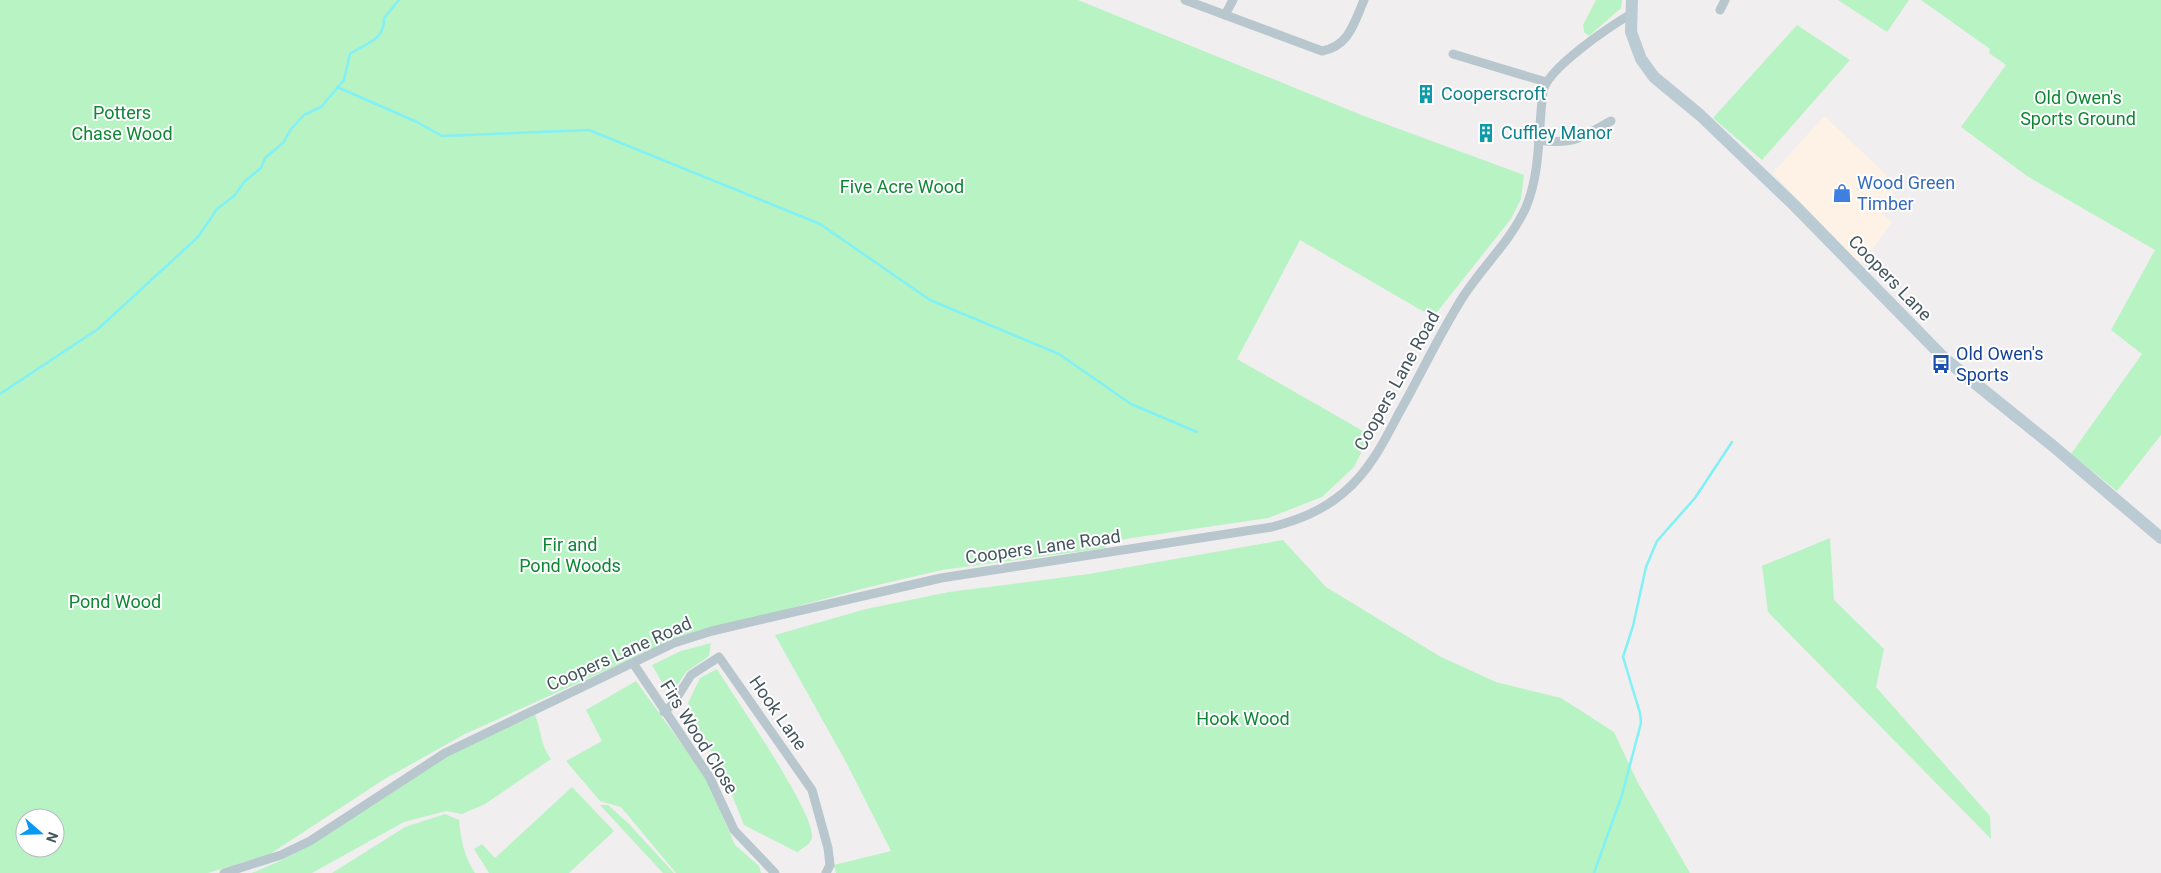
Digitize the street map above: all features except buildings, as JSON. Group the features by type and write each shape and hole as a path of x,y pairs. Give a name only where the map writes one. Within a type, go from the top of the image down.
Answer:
{"main road":[{"name":"Coopers Lane","path":"1632,0 1631,32 1636,48 1646,68 1654,77 1700,115 1794,205 1945,359 2053,446 2161,538"}],"street":[{"path":"1185,0 1322,51 1343,43 1349,36 1364,0"},
{"path":"1225,15 1232,0"},
{"path":"1720,10 1725,0"},
{"path":"1453,54 1546,82 1558,68 1631,14"},
{"name":"Coopers Lane Road","path":"224,873 281,855 310,841 445,753 674,643 712,631 941,578 1272,527 1292,522 1316,511 1344,492 1373,459 1454,311 1475,278 1516,225 1526,207 1533,184 1543,91 1546,82"},
{"path":"1538,140 1565,143 1577,140 1611,121"},
{"name":"Hook Lane","path":"664,712 673,704 691,675 702,666 719,657 812,790 824,827 828,869"},
{"name":"Firs Wood Close","path":"633,663 664,712 710,778 734,830 775,873"}],"shaded area":[{"name":"Wood Green Timber","path":"1824,116 1896,184 1882,214 1892,222 1863,262 1856,260 1773,173"}],"green space":[{"path":"0,0 1078,0 1364,116 1524,175 1521,199 1511,219 1433,317 1300,240 1237,359 1370,435 1354,467 1322,497 1268,518 1105,542 1106,548 942,570 865,588 673,640 465,734 383,780 270,854 208,873 0,873"},
{"path":"1596,0 1622,0 1621,8 1589,36 1584,32 1583,25"},
{"path":"1838,0 1909,0 1887,32"},
{"name":"Old Owen's Sports Ground","path":"1921,0 2161,0 2161,435 2117,491 2071,454 2142,354 2111,330 2155,250 2027,176 1961,127 2006,65 1989,53 1990,49"},
{"path":"1797,25 1850,60 1762,160 1713,118"},
{"path":"1830,538 1834,600 1884,649 1876,687 1990,816 1991,839 1768,612 1762,566"},
{"name":"Hook Wood","path":"1283,540 1326,587 1441,657 1496,682 1561,698 1614,732 1638,783 1690,873 836,873 834,865 891,851 846,762 775,635 866,609 949,592 1089,574"},
{"path":"711,643 709,656 686,672 670,696 652,665 681,651"},
{"path":"717,669 787,779 809,823 812,839 807,846 797,852 744,825 726,780 696,722 688,703 700,678"},
{"path":"636,681 706,778 735,845 759,866 761,873 676,873 621,807 600,801 566,761 602,741 586,710"},
{"path":"535,715 543,743 551,759 485,804 462,814 446,811 404,822 312,873 251,873 303,849 446,757"},
{"path":"572,787 614,831 569,873 489,873 474,849 482,844 495,858"},
{"path":"600,805 608,805 629,824 674,873 663,873"},
{"path":"445,814 459,820 464,848 475,873 332,873 405,827"}],"waterway":[{"path":"0,394 98,329 198,237 217,209 234,196 245,181 261,168 265,158 283,143 291,129 304,115 321,107 344,80 350,54 378,37 384,18 399,0"},
{"path":"337,87 417,122 442,136 589,130 820,224 930,300 1059,354 1131,404 1197,432"},
{"path":"1594,873 1622,795 1641,723 1640,713 1623,657 1633,626 1646,567 1657,541 1695,498 1732,442"}],"place":[{"name":"Cooperscroft","path":"1426,94"},
{"name":"Cuffley Manor","path":"1486,133"},
{"name":"Wood Green Timber","path":"1842,193"},
{"name":"Old Owen's Sports","path":"1941,364"}],"park label":[{"name":"Potters Chase Wood","path":"122,123"},
{"name":"Five Acre Wood","path":"902,187"},
{"name":"Fir and Pond Woods","path":"570,555"},
{"name":"Pond Wood","path":"115,602"}]}
